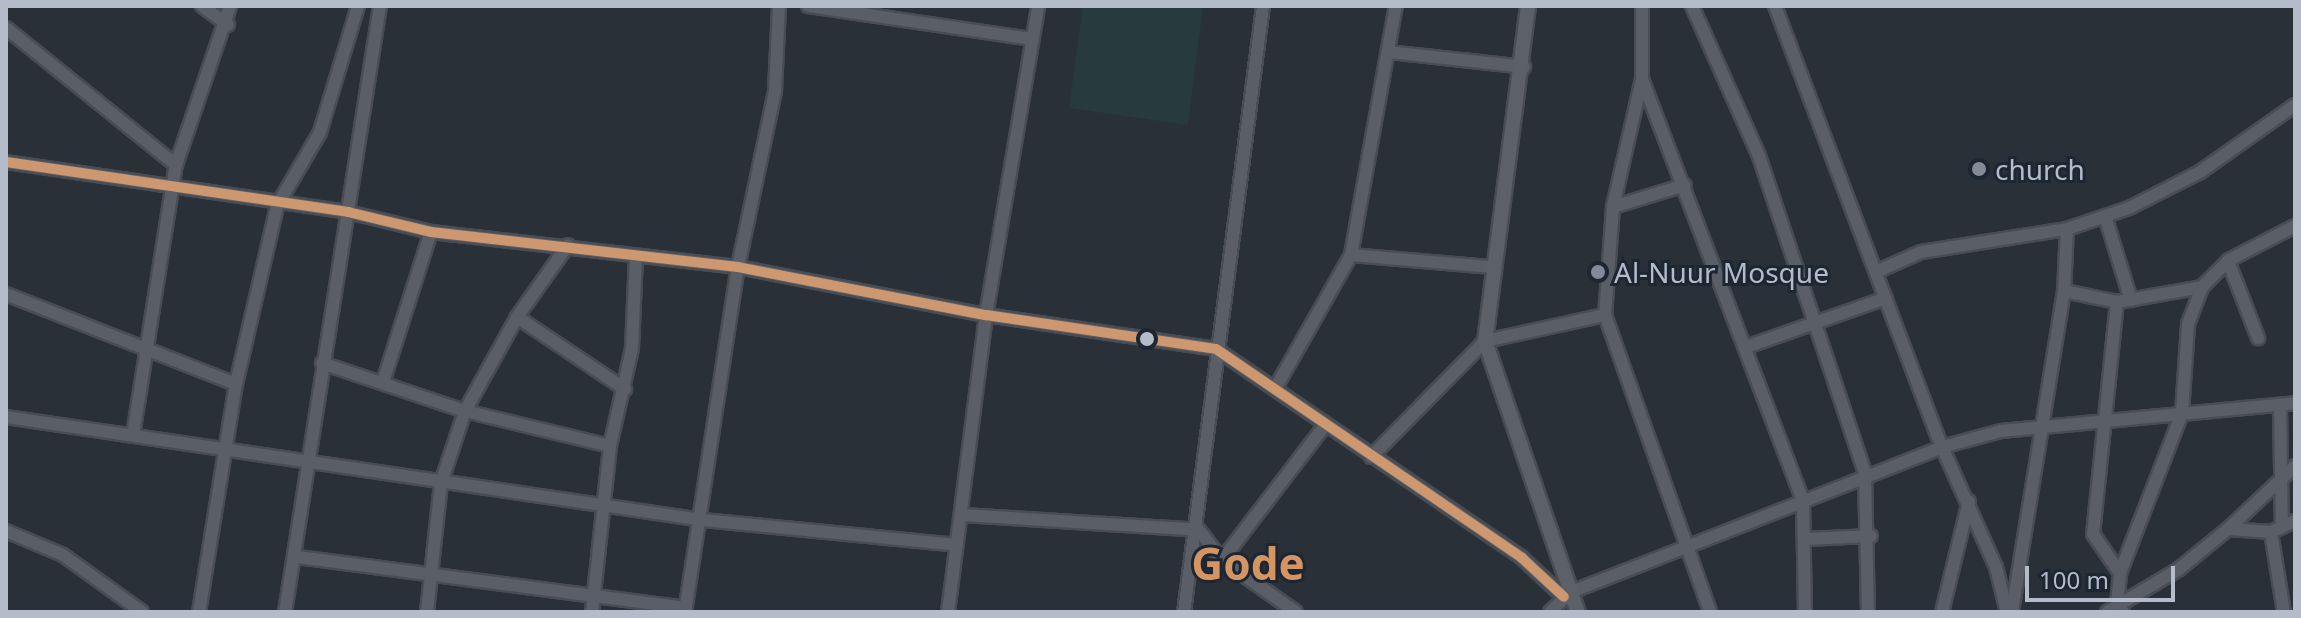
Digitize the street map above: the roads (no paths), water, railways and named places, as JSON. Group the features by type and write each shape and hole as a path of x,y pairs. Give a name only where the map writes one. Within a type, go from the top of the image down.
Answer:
{"main road":[{"path":"1528,6 1524,67 1492,267 1485,341 1568,594 1578,612"}],"street":[{"path":"202,6 228,25"},
{"path":"133,435 176,165 228,25 230,6"},
{"path":"199,612 229,447 236,384 277,206 320,132 358,6"},
{"path":"285,612 298,557 306,465 380,6"},
{"path":"298,557 685,610 703,520 738,267 762,170 776,81 779,6"},
{"path":"808,6 1032,39"},
{"path":"948,612 963,515 986,315 1038,6"},
{"path":"1184,612 1199,530 1216,349 1263,6"},
{"path":"1276,387 1351,255 1396,6"},
{"path":"1642,6 1642,79 1613,207 1605,315 1690,547 1710,612"},
{"path":"1692,6 1759,156 1812,323 1865,472 1871,536 1868,612"},
{"path":"1775,6 1878,271 1942,447 1969,501 2010,612"},
{"path":"6,28 176,165"},
{"path":"1389,52 1524,67"},
{"path":"1642,79 1803,500 1805,612"},
{"path":"1878,271 1921,252 2067,229 2105,216 2200,172 2295,105"},
{"path":"6,162 277,206 348,212 431,232 568,245 738,267 986,315 1216,349 1276,387 1371,457 1522,558 1568,594"},
{"path":"1613,207 1685,185"},
{"path":"2105,216 2124,301 2100,424 2093,534 2120,573"},
{"path":"2116,609 2120,573 2182,413 2188,324 2202,287 2228,261 2295,226"},
{"path":"2010,612 2064,291 2067,229"},
{"path":"384,379 431,232"},
{"path":"427,612 441,483 465,411 517,317 568,245"},
{"path":"1351,255 1492,267"},
{"path":"592,612 610,446 625,389 636,256"},
{"path":"2228,261 2258,338"},
{"path":"2064,291 2124,301 2202,287"},
{"path":"6,294 147,345 236,384"},
{"path":"1746,347 1886,298"},
{"path":"1371,457 1485,341 1605,315"},
{"path":"517,317 625,389"},
{"path":"322,363 384,379 465,411 610,446"},
{"path":"1550,612 1568,594 1690,547 1865,472 1942,447 2039,428 2295,403"},
{"path":"2280,406 2277,529 2284,612"},
{"path":"6,417 229,447 306,465 703,520 957,545"},
{"path":"1222,560 1326,424"},
{"path":"2116,609 2179,569 2228,529 2295,466"},
{"path":"1942,612 1969,501"},
{"path":"963,515 1199,530 1222,560 1296,612"},
{"path":"2228,529 2277,529 2295,521"},
{"path":"6,531 63,555 142,612"},
{"path":"1806,539 1871,536"}],"place":[{"name":"church","path":"1979,169"},
{"name":"Al-Nuur Mosque","path":"1598,272"}],"district":[{"name":"Gode","path":"1248,563"}]}
